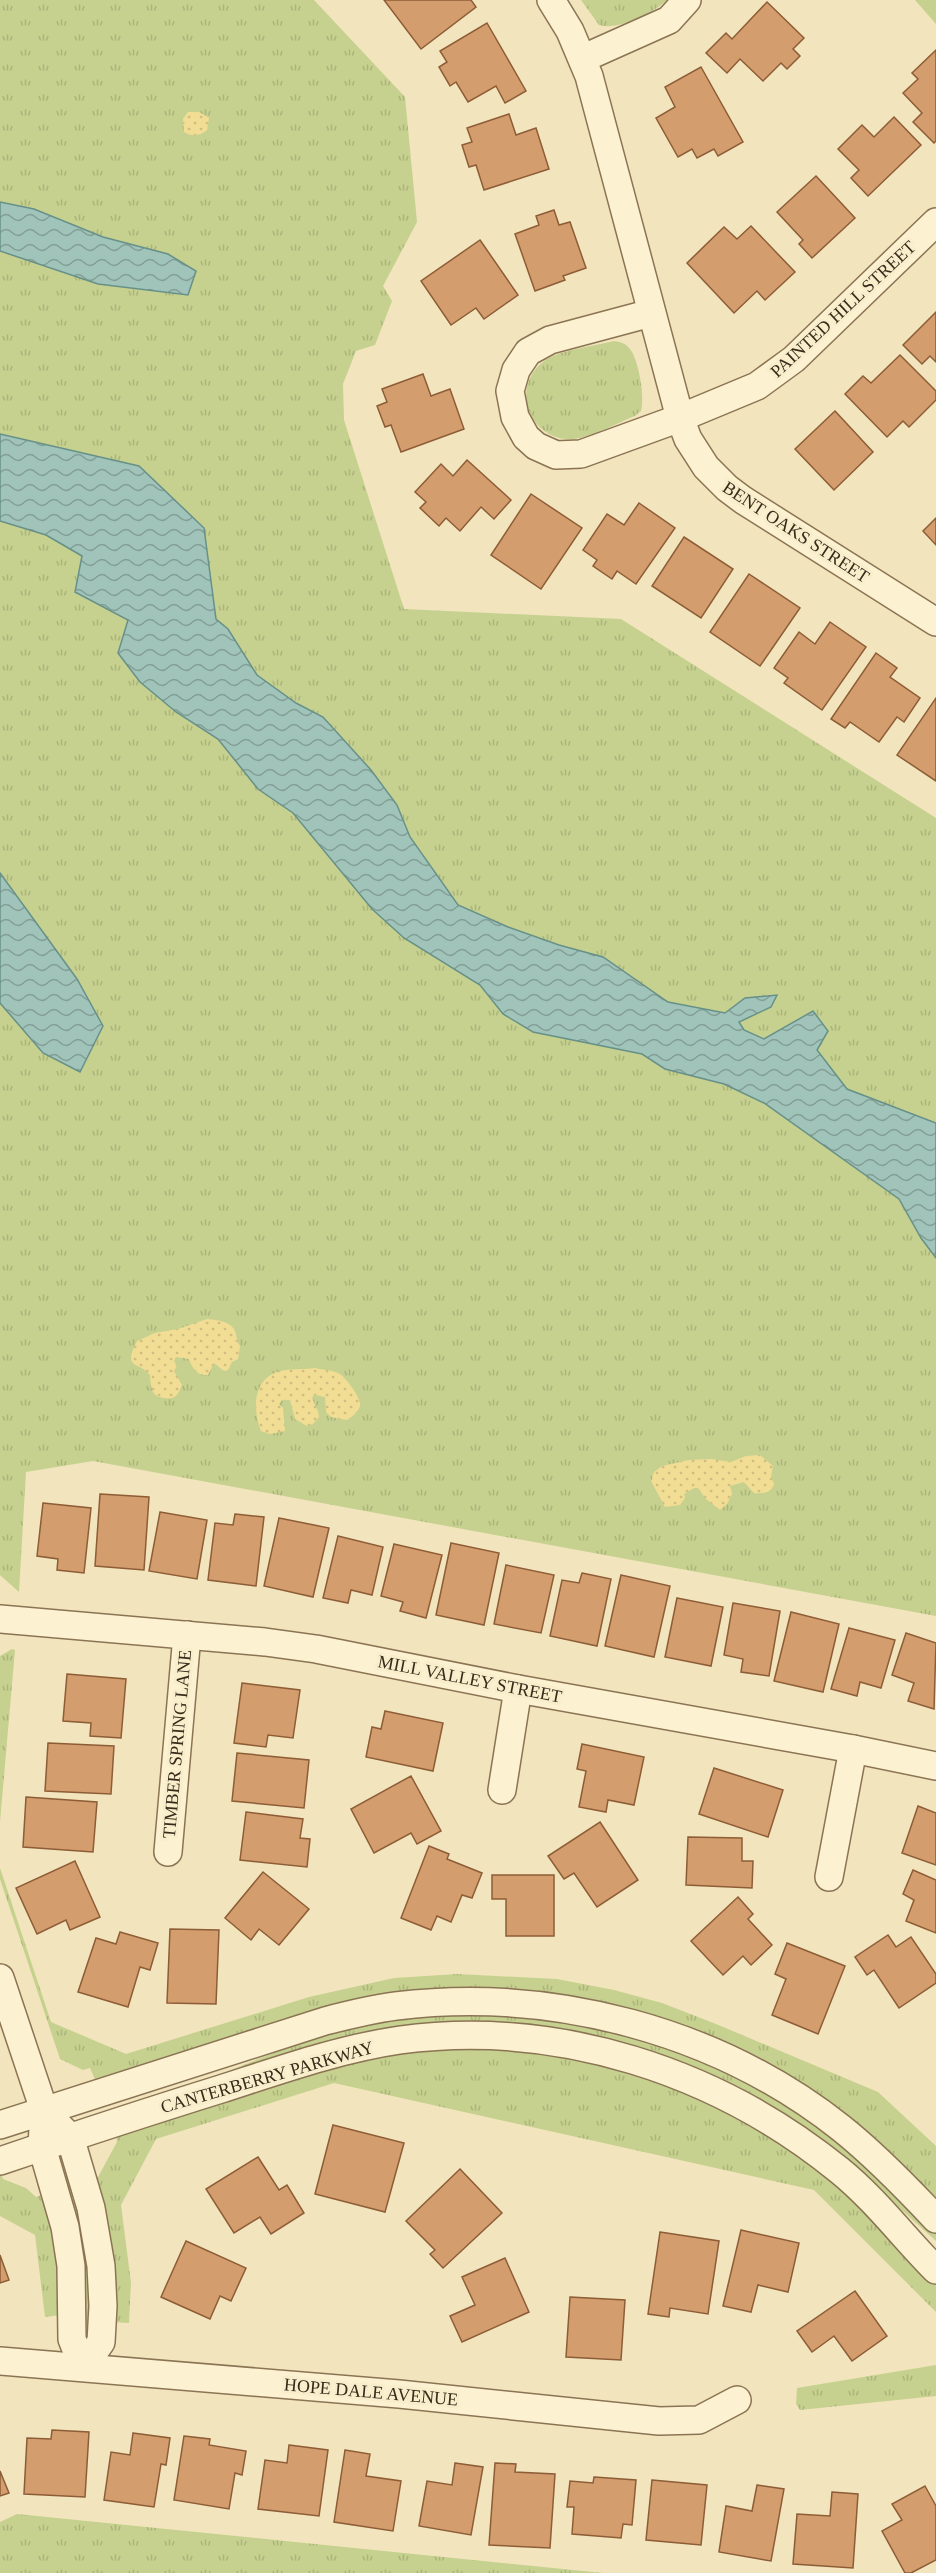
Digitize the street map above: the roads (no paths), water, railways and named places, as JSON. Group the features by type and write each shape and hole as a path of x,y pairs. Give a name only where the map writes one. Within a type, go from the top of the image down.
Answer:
{"street":[{"name":"BENT OAKS STREET","path":"551,0 584,57 680,418 695,452 705,467 727,488 936,622"},
{"path":"584,57 669,20 687,0"},
{"name":"PAINTED HILL STREET","path":"680,418 739,394 773,376 936,222"},
{"path":"651,313 550,340 534,347 522,362 512,382 511,404 526,437 536,446 556,455 573,456 680,418"},
{"name":"MILL VALLEY STREET","path":"0,1619 187,1635 315,1649 936,1766"},
{"name":"TIMBER SPRING LANE","path":"168,1852 187,1635"},
{"path":"502,1790 518,1689"},
{"path":"829,1877 853,1749"},
{"path":"0,1978 44,2110 42,2147 65,2227 72,2277 72,2339 83,2367"},
{"name":"CANTERBERRY PARKWAY","path":"0,2125 280,2034 350,2015 394,2006 443,2002 492,2001 534,2005 605,2016 646,2027 721,2056 757,2074 841,2128 878,2160 936,2219"},
{"name":"CANTERBERRY PARKWAY","path":"0,2161 292,2066 374,2045 427,2037 473,2036 563,2044 657,2067 721,2094 757,2115 815,2151 842,2173 936,2270"},
{"path":"44,2110 70,2137 91,2208 103,2282 101,2342 83,2367"},
{"name":"HOPE DALE AVENUE","path":"0,2361 399,2394 659,2421 699,2420 737,2400"}],"water":[{"path":"0,202 34,209 103,237 168,254 196,271 188,295 98,284 0,251"},
{"path":"0,434 139,466 204,528 216,619 228,629 257,675 296,703 323,717 371,770 397,805 410,837 458,905 508,927 559,945 603,957 668,1002 725,1013 745,998 777,995 771,1007 739,1022 744,1030 764,1039 813,1011 828,1031 817,1050 847,1089 936,1123 936,1258 921,1238 899,1199 764,1103 724,1084 665,1069 642,1054 533,1032 503,1014 480,985 404,938 372,909 293,813 258,789 218,739 176,712 140,682 118,653 128,620 75,592 82,556 46,535 0,521"},
{"path":"0,873 77,979 103,1026 80,1072 43,1053 0,1003"}]}
